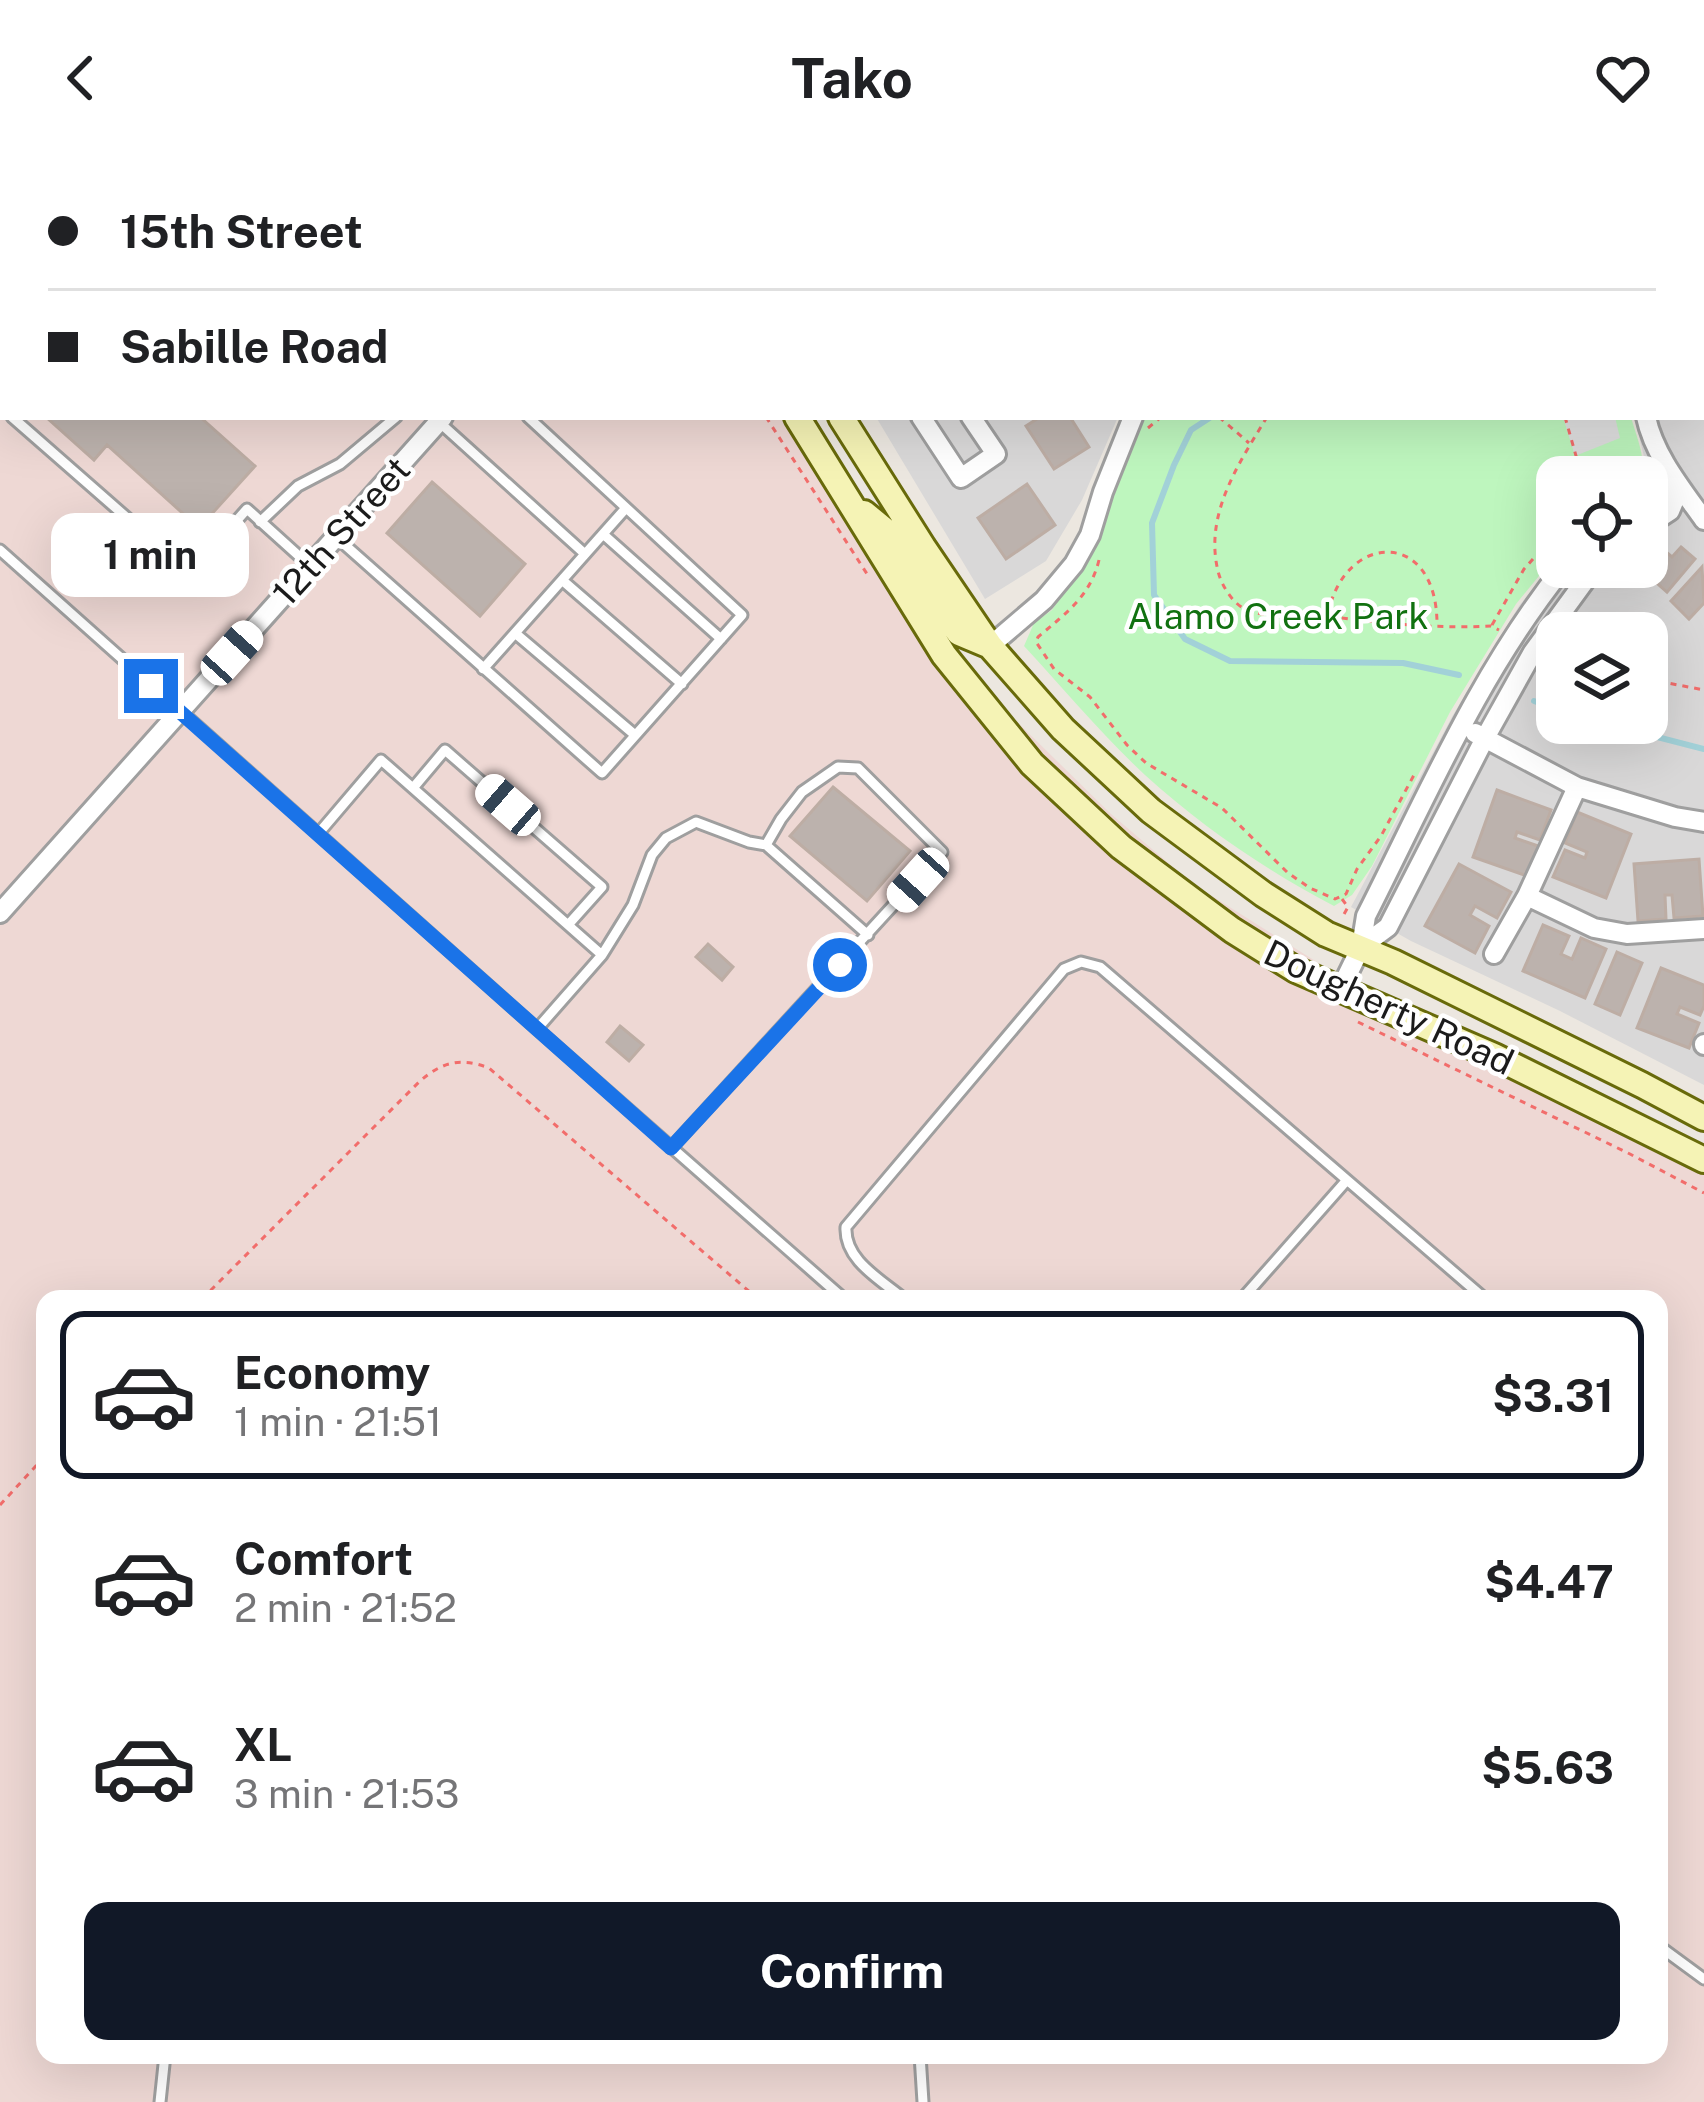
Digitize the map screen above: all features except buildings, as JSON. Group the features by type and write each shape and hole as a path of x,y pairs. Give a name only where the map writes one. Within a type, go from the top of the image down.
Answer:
{"main road":[{"name":"Dougherty Road","path":"799,420 944,655 1032,764 1121,847 1232,930 1296,970 1493,1056 1704,1160"},
{"name":"Dougherty Road","path":"844,420 990,646 1063,729 1151,811 1326,934 1361,947 1704,1118"},
{"path":"848,500 887,532 959,632 990,646"}],"street":[{"name":"12th Street","path":"0,913 440,420"},
{"path":"923,420 961,478 996,454 973,420"},
{"path":"1647,420 1680,487 1704,520"},
{"path":"990,646 1044,600 1075,564 1090,535 1114,461 1138,422"},
{"path":"1668,487 1680,487"},
{"path":"1668,512 1680,487"},
{"path":"1340,990 1361,947 1366,916 1463,726 1511,637 1548,588"},
{"path":"1361,947 1388,927 1533,652 1579,588"},
{"path":"1463,726 1576,787 1704,822"},
{"path":"1494,954 1527,896 1576,787"},
{"path":"1527,896 1594,928 1627,934 1704,928"}],"lane":[{"path":"15,420 190,573 247,509 310,566"},
{"path":"260,522 298,486 340,464 392,420"},
{"path":"442,420 585,554"},
{"path":"336,537 602,773 742,615 531,420"},
{"path":"483,669 626,508"},
{"path":"603,534 721,639"},
{"path":"0,550 834,1290"},
{"path":"562,580 682,684"},
{"path":"515,633 635,736"},
{"path":"413,788 446,750 602,887 568,925"},
{"path":"318,834 381,760 602,955"},
{"path":"671,1148 942,852 858,768 838,767 802,792 766,845"},
{"path":"537,1029 602,955 633,905 652,855 666,838 696,822 766,845 868,934"},
{"path":"893,1290 844,1244 846,1227 1064,969 1081,962 1100,967 1475,1290"},
{"path":"1250,1290 1347,1180"},
{"path":"1668,1952 1704,1978"},
{"path":"160,2102 164,2064"},
{"path":"921,2064 923,2102"}],"path":[{"path":"1223,420 1251,444"},
{"path":"1265,420 1234,471 1217,516 1214,552 1221,584 1241,607 1270,615 1307,614 1437,628 1491,626 1536,556"},
{"path":"1566,420 1576,456"},
{"path":"1101,548 1086,592 1036,642 1054,669 1090,697 1146,763 1222,808 1261,850 1310,888 1335,898 1346,894 1414,775"},
{"path":"1328,616 1337,584 1346,573 1374,555 1401,553 1412,558 1428,578 1437,598 1437,628"},
{"path":"1026,635 1037,640"},
{"path":"1668,683 1704,690"},
{"path":"1341,897 1348,907"},
{"path":"1351,1018 1704,1193"},
{"path":"211,1290 420,1082 435,1068 456,1061 489,1068 748,1290"},
{"path":"0,1505 36,1466"}],"shaded area":[{"path":"0,420 809,420 960,654 1006,711 1111,814 1193,884 1352,984 1704,1155 1704,2102 0,2102"},
{"path":"878,420 1117,420 1082,500 1046,561 985,599"},
{"path":"1564,420 1616,420 1620,438 1575,456"},
{"path":"1635,420 1704,420 1704,1085 1351,907 1453,715 1536,585 1668,588 1668,456 1644,456"}],"green space":[{"name":"Alamo Creek Park","path":"1143,420 1632,420 1642,456 1536,456 1536,580 1450,712 1372,866 1352,895 1334,906 1235,846 1167,794 1114,744 1024,646 1034,623 1052,610 1094,546"}],"waterway":[{"path":"1206,420 1191,430 1152,523 1154,595 1185,639 1230,661 1403,663 1459,675"},
{"path":"1668,740 1704,749"}],"route":[{"path":"151,686 671,1148 840,965"}]}
